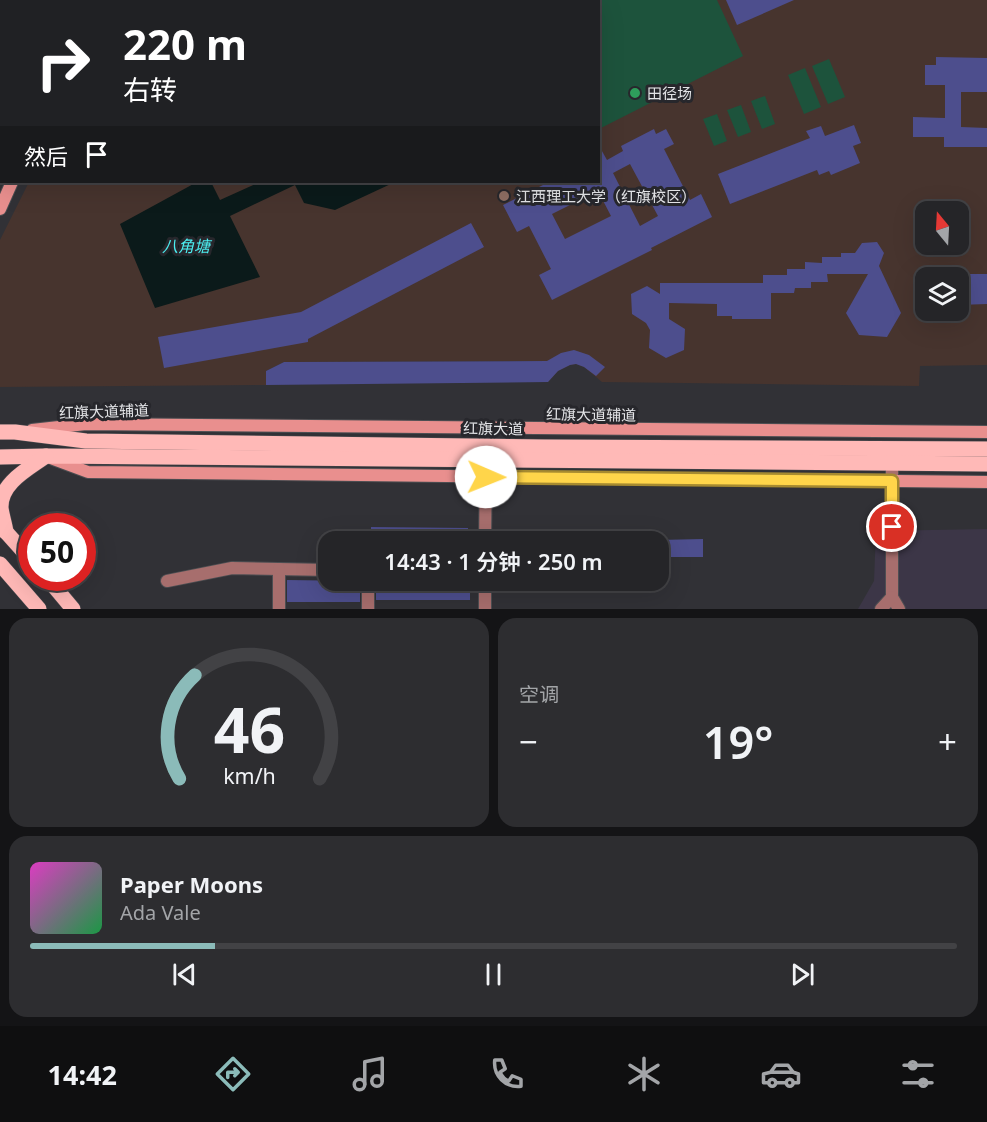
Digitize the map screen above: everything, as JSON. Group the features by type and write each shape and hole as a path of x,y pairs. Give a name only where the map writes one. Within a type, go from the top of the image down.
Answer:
{"main road":[{"path":"0,209 12,183"},
{"name":"红旗大道辅道","path":"7,432 98,424 987,432"},
{"name":"红旗大道","path":"0,426 7,432 86,441 987,449"},
{"path":"18,546 3,530 2,499 14,479 46,456 88,472 987,482"},
{"name":"红旗大道","path":"0,458 46,456 987,464"},
{"path":"0,564 39,609"},
{"path":"57,591 72,609"}],"street":[{"path":"485,531 486,459"},
{"path":"892,463 892,597 899,609"},
{"path":"167,581 232,568 318,570"},
{"path":"279,569 279,609"},
{"path":"368,591 368,609"},
{"path":"485,591 485,609"},
{"path":"881,609 892,597"},
{"path":"892,597 904,609"}],"shaded area":[{"name":"江西理工大学（红旗校区）","path":"600,0 987,0 987,365 920,366 919,386 602,382 584,367 576,364 558,371 548,382 538,370 546,361 284,362 266,371 266,385 0,387 0,240 28,183 600,183"},
{"path":"987,529 987,609 858,609 874,581 876,531"}],"green space":[{"name":"田径场","path":"600,0 717,0 743,56 600,128"},
{"path":"829,59 845,97 828,104 812,66"},
{"path":"805,68 821,107 804,114 788,75"},
{"path":"765,96 775,124 762,129 751,101"},
{"path":"741,105 751,132 738,137 727,110"},
{"path":"717,114 727,141 714,146 703,119"}],"water":[{"name":"八角塘","path":"195,183 212,183 220,200 258,183 393,183 335,210 304,203 295,185 230,216 260,277 155,308 120,224"}],"building":[{"path":"726,0 794,0 737,25"},
{"path":"936,57 987,58 987,92 961,92 961,127 987,128 987,147 944,147 944,137 913,137 913,117 945,118 945,85 925,85 925,65 936,65"},
{"path":"854,125 861,143 853,146 860,163 831,175 829,171 819,175 817,170 730,204 718,174 810,138 806,131 821,126 825,136"},
{"path":"654,129 656,134 666,129 674,144 664,149 690,200 701,194 712,217 552,300 539,275 551,269 529,226 517,232 503,205 547,183 600,183 600,148 607,160 623,151 621,146","holes":["630,164 658,216 640,226 613,173","598,191 611,216 565,239 552,214"]},
{"path":"471,223 484,247 308,339 308,342 164,368 158,337 301,312"},
{"path":"877,242 884,253 879,266 901,313 887,337 859,335 846,313 868,274 827,274 828,282 811,282 811,288 795,288 794,293 771,293 771,319 732,319 732,316 717,316 717,304 669,303 669,319 685,329 684,350 666,358 649,348 650,330 646,323 632,314 631,294 647,286 660,294 660,283 763,283 763,275 787,275 787,269 805,269 805,262 822,263 822,257 841,257 841,253 855,253 862,243"},
{"path":"969,274 987,274 987,304 969,305"},
{"path":"574,350 589,355 605,367 596,376 584,367 576,364 570,365 558,371 548,382 266,385 266,371 284,362 547,361 561,353"},
{"path":"371,527 468,528 468,531 371,531"},
{"path":"703,539 703,557 669,557 669,540"},
{"path":"287,580 318,580 318,591 360,591 360,602 287,602"},
{"path":"376,591 470,591 470,600 376,600"}],"place":[{"name":"田径场","path":"635,93"},
{"name":"江西理工大学（红旗校区）","path":"504,196"}],"route":[{"path":"486,477 892,481 892,527"}]}
